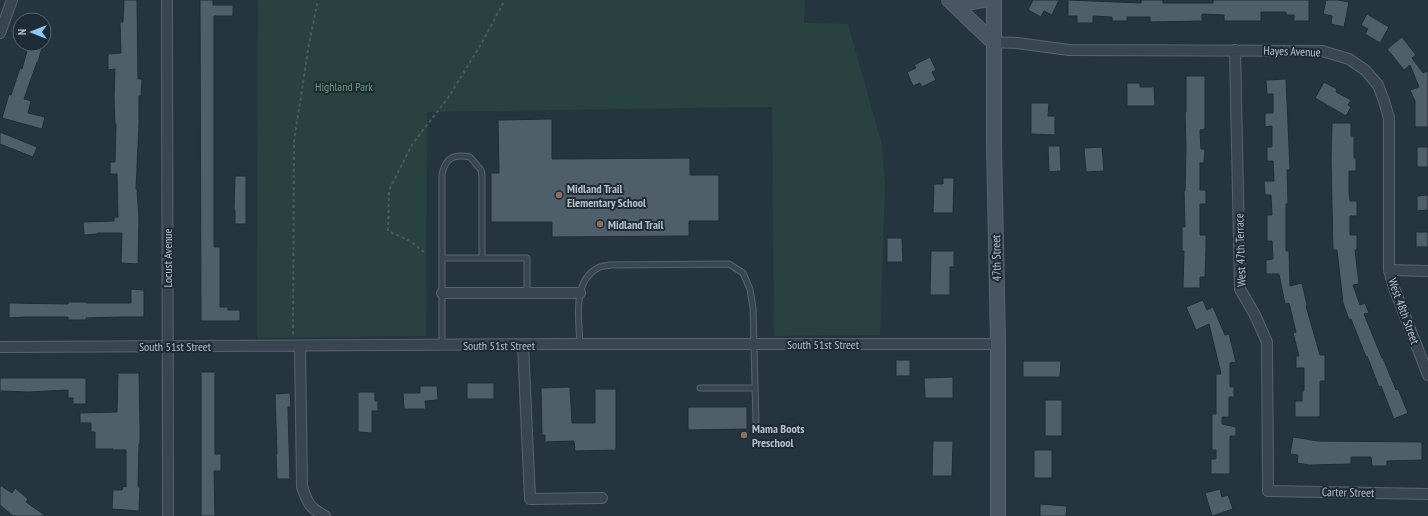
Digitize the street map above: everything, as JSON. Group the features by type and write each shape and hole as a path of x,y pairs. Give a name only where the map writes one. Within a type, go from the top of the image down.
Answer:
{"main road":[{"path":"949,0 973,2 984,0"},
{"path":"949,0 993,42"},
{"name":"47th Street","path":"994,0 994,144 998,344 998,516"}],"street":[{"path":"0,33 12,0"},
{"name":"Locust Avenue","path":"167,0 168,516"},
{"name":"Hayes Avenue","path":"993,42 1017,43 1069,50 1322,51 1349,59 1365,70 1378,85 1389,118 1389,270"},
{"name":"West 47th Terrace","path":"1235,50 1240,289 1255,315 1267,342 1268,491"},
{"path":"1389,270 1428,271"},
{"name":"West 48th Street","path":"1389,270 1394,288 1428,375"},
{"path":"442,293 580,293"},
{"name":"South 51st Street","path":"0,347 580,344 998,344"},
{"path":"523,345 530,499 602,498"},
{"path":"297,346 302,487 307,502 314,510 325,516"},
{"name":"Carter Street","path":"1268,491 1428,494"}],"lane":[{"path":"442,345 442,174 445,163 452,158 461,155 470,157 481,170 482,258"},
{"path":"442,258 527,258 527,293"},
{"path":"580,344 580,293 586,278 597,268 610,264 729,264 743,273 750,289 753,308 756,421"},
{"path":"700,388 755,388"}],"path":[{"path":"297,346 294,298 294,141 309,44 318,0"},
{"path":"424,252 410,241 388,231 389,190 413,143 448,98 480,46 504,0"}],"green space":[{"name":"Highland Park","path":"258,0 805,0 804,23 848,24 882,145 885,185 880,335 774,336 772,107 427,112 426,336 257,338"}],"building":[{"path":"124,0 137,0 138,79 142,79 141,96 139,96 136,189 139,218 138,264 121,263 122,233 98,233 84,235 83,222 114,221 114,217 118,217 117,174 110,174 110,162 115,162 115,69 108,70 108,54 121,53 120,22 123,22"},
{"path":"200,0 213,0 213,5 233,5 233,16 214,16 214,247 220,247 220,307 228,307 228,310 240,310 240,321 201,321"},
{"path":"1033,0 1059,0 1052,15 1044,11 1041,17 1028,10"},
{"path":"1068,0 1141,3 1141,0 1163,0 1163,3 1213,3 1213,0 1309,0 1309,21 1294,21 1294,15 1286,15 1286,12 1261,12 1261,21 1224,21 1224,15 1202,14 1202,21 1150,22 1150,17 1127,17 1127,21 1112,21 1112,17 1093,16 1093,23 1077,23 1077,16 1068,16"},
{"path":"1326,0 1349,2 1344,27 1331,24 1332,16 1323,14"},
{"path":"1367,14 1389,27 1380,43 1365,34 1368,29 1361,25"},
{"path":"1402,37 1416,55 1412,58 1423,73 1428,71 1428,127 1415,127 1415,101 1410,90 1419,87 1410,65 1404,70 1387,49"},
{"path":"27,52 41,52 24,99 31,101 28,113 45,117 42,129 2,118 9,94 11,95 20,68 22,69"},
{"path":"930,57 936,70 932,72 936,80 922,87 920,83 913,86 907,72 916,68 914,65"},
{"path":"1186,76 1205,76 1205,129 1200,130 1201,149 1205,149 1204,163 1200,163 1200,190 1206,190 1206,204 1200,204 1200,235 1206,235 1206,250 1205,277 1200,277 1200,288 1183,288 1184,251 1182,251 1182,227 1185,227 1184,191 1186,149"},
{"path":"1286,79 1290,170 1287,170 1288,204 1286,204 1286,251 1289,251 1290,286 1302,283 1306,306 1320,355 1325,355 1325,381 1320,381 1320,417 1295,417 1295,401 1302,401 1302,391 1304,391 1304,368 1296,368 1296,356 1299,356 1293,333 1296,332 1289,303 1285,304 1279,274 1266,274 1266,260 1273,259 1272,241 1267,241 1267,215 1272,215 1271,195 1265,195 1264,181 1274,181 1273,161 1267,161 1267,147 1272,147 1272,126 1265,127 1265,113 1273,113 1273,94 1267,94 1266,80"},
{"path":"1324,82 1337,89 1336,92 1351,100 1348,105 1351,107 1346,116 1315,98"},
{"path":"1127,83 1140,83 1140,87 1154,87 1155,106 1127,106"},
{"path":"1031,103 1049,103 1048,116 1055,116 1055,135 1031,134"},
{"path":"552,119 552,159 690,158 690,175 719,175 719,221 689,221 689,236 552,237 552,222 491,222 491,173 499,173 498,120"},
{"path":"1332,123 1351,123 1351,136 1354,136 1354,158 1356,158 1356,171 1349,171 1349,192 1350,201 1357,201 1357,216 1350,216 1350,235 1357,235 1357,250 1355,250 1359,284 1353,285 1360,305 1365,303 1369,313 1364,314 1396,390 1398,389 1408,413 1394,419 1381,386 1379,387 1343,303 1337,250 1333,250 1331,158"},
{"path":"0,132 37,147 33,157 0,144"},
{"path":"1048,146 1060,146 1061,171 1049,172"},
{"path":"1102,147 1104,171 1086,172 1084,148"},
{"path":"1417,147 1428,147 1428,167 1417,167"},
{"path":"235,176 246,176 246,224 235,224"},
{"path":"943,178 954,178 953,213 933,213 934,184 943,184"},
{"path":"1428,195 1428,210 1417,211 1417,196"},
{"path":"1416,232 1428,232 1428,247 1416,247"},
{"path":"887,238 902,238 903,262 887,262"},
{"path":"931,251 954,251 954,267 950,267 950,295 930,295"},
{"path":"131,289 144,290 144,317 86,318 86,320 68,320 68,317 9,318 9,303 131,303"},
{"path":"1203,300 1207,310 1213,307 1225,335 1229,334 1236,362 1230,363 1230,387 1234,387 1234,397 1229,397 1229,417 1222,417 1222,424 1236,427 1236,436 1230,436 1230,474 1211,474 1211,459 1216,459 1216,450 1212,450 1212,414 1216,414 1216,374 1221,374 1209,324 1196,330 1186,307"},
{"path":"896,360 910,360 910,376 896,376"},
{"path":"1023,361 1061,361 1060,377 1023,377"},
{"path":"201,372 215,372 215,454 221,454 221,471 214,471 215,516 201,516"},
{"path":"118,373 139,373 139,511 112,509 113,490 122,490 123,486 126,487 126,450 95,449 95,432 91,432 91,423 80,423 80,413 117,412"},
{"path":"953,377 953,398 925,398 924,378"},
{"path":"0,378 86,378 86,404 73,404 73,398 68,398 68,390 28,392 0,391"},
{"path":"467,383 494,383 494,399 467,399"},
{"path":"420,386 437,386 438,400 425,401 426,409 404,409 403,393 420,393"},
{"path":"570,387 572,423 595,423 595,389 616,389 616,450 575,451 574,441 545,442 545,435 542,435 541,388"},
{"path":"358,392 375,392 375,401 378,401 378,411 372,411 372,433 358,432"},
{"path":"290,393 291,407 288,407 288,411 290,479 277,479 275,394"},
{"path":"1045,400 1062,400 1062,436 1045,436"},
{"name":"Mama Boots Preschool","path":"688,407 747,407 747,429 688,430"},
{"path":"1293,437 1318,441 1422,442 1422,460 1387,461 1387,466 1372,466 1371,457 1351,457 1351,464 1309,465 1297,463 1298,455 1290,454"},
{"path":"933,441 953,441 952,476 932,476"},
{"path":"1034,450 1052,450 1052,478 1034,478"},
{"path":"0,485 12,493 15,488 28,499 26,502 46,516 13,516 0,505"},
{"path":"1220,489 1222,497 1228,495 1233,509 1212,516 1205,493"},
{"path":"1040,504 1067,506 1066,516 1040,516"}],"place":[{"name":"Midland Trail Elementary School","path":"559,195"},
{"name":"Midland Trail","path":"600,224"},
{"name":"Mama Boots Preschool","path":"744,435"}]}
